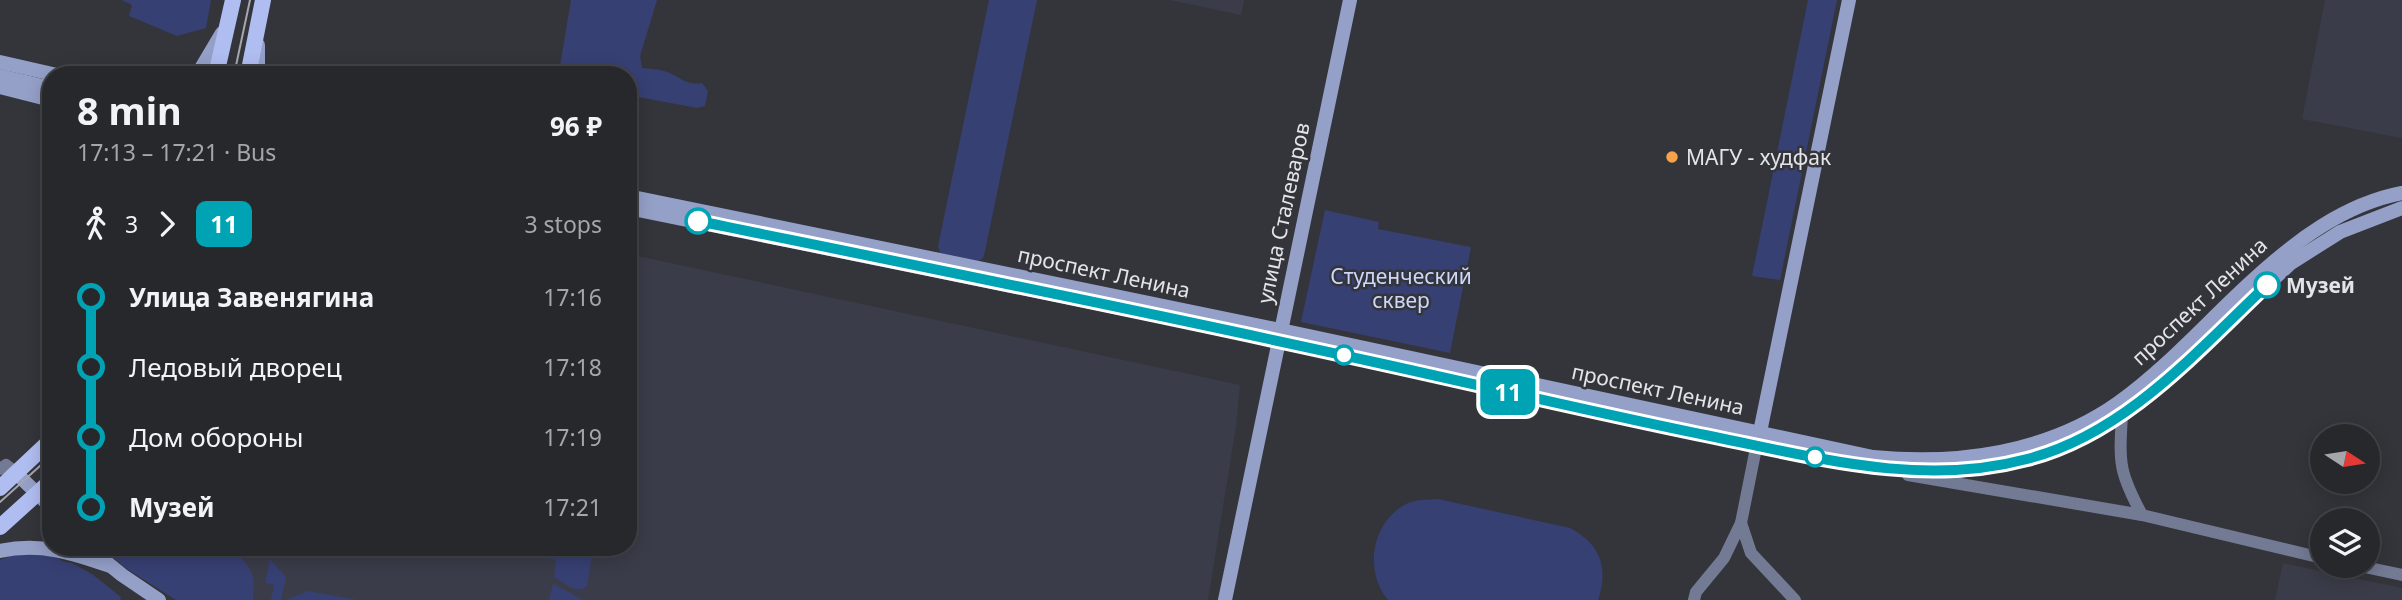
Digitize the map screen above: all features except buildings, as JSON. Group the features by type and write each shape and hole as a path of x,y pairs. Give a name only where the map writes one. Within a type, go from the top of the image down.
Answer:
{"main road":[{"path":"218,66 233,0"},
{"path":"250,66 263,0"},
{"name":"улица Сталеваров","path":"1225,600 1278,335 1350,0"},
{"path":"1758,439 1849,0"},
{"path":"202,66 229,19"},
{"path":"258,26 258,66"},
{"path":"0,62 42,72"},
{"path":"0,76 42,86"},
{"path":"0,87 42,98"},
{"name":"проспект Ленина","path":"1758,439 1873,457 1945,459 1984,456 2068,431 2119,402 2165,364 2284,251 2331,220 2386,196 2402,193"},
{"name":"проспект Ленина","path":"637,198 1758,439 1868,467 1944,472 2031,459 2072,442 2122,415 2173,373 2291,264 2340,232 2402,208"},
{"name":"проспект Ленина","path":"637,210 1278,335"},
{"path":"0,488 8,471 42,446"},
{"path":"8,471 42,499"},
{"path":"0,527 42,489"},
{"path":"0,551 42,547"},
{"path":"79,556 110,566"},
{"path":"98,556 159,600"}],"street":[{"path":"2122,415 2120,464 2124,483 2142,515"},
{"path":"1693,597 1724,558 1741,523 1758,439"},
{"path":"1868,467 2142,515 2310,556"},
{"path":"1741,523 1751,553 1795,600"},
{"path":"1724,558 1732,553 1751,553"},
{"path":"2380,570 2402,575"}],"shaded area":[{"path":"1170,0 1244,0 1241,15"},
{"path":"2325,0 2402,0 2402,138 2302,119"},
{"path":"637,256 1240,385 1208,600 248,600 227,556 637,556"},
{"path":"2283,563 2310,569 2310,578 2354,578 2402,588 2402,600 2275,600"}],"green space":[{"path":"122,0 211,0 206,28 177,36 129,16 132,5"},
{"path":"571,0 657,0 640,56 642,68 656,69 689,82 702,83 708,91 705,106 697,108 637,97 637,66 560,66"},
{"path":"989,0 1037,0 985,251 983,258 978,261 940,253 938,246"},
{"path":"1808,0 1837,0 1780,280 1752,276"},
{"name":"Студенческий сквер","path":"1325,210 1379,222 1378,229 1471,247 1450,353 1301,322"},
{"path":"1438,499 1570,528 1580,534 1595,549 1602,567 1598,600 1388,600 1380,588 1374,562 1379,535 1394,512 1406,504"},
{"path":"22,552 56,556 92,574 121,597 120,600 0,600 0,560"},
{"path":"112,556 240,556 253,578 253,600 176,600 124,567"},
{"path":"540,556 592,556 587,586 575,589 554,577 556,560"},
{"path":"270,559 286,577 281,600 271,600 274,585 265,583"},
{"path":"553,584 578,597 582,600 549,600"},
{"path":"308,591 357,600 286,600"}],"tram line":[{"path":"236,66 250,0"},
{"path":"0,502 42,464"}],"bus line":[{"name":"11","path":"698,221 1253,335 1680,430 1868,467 1944,472 1985,468 2031,459 2096,431 2122,415 2173,373 2267,285"}],"place":[{"name":"МАГУ - худфак","path":"1672,157"},
{"name":"Музей","path":"2267,285"}]}
